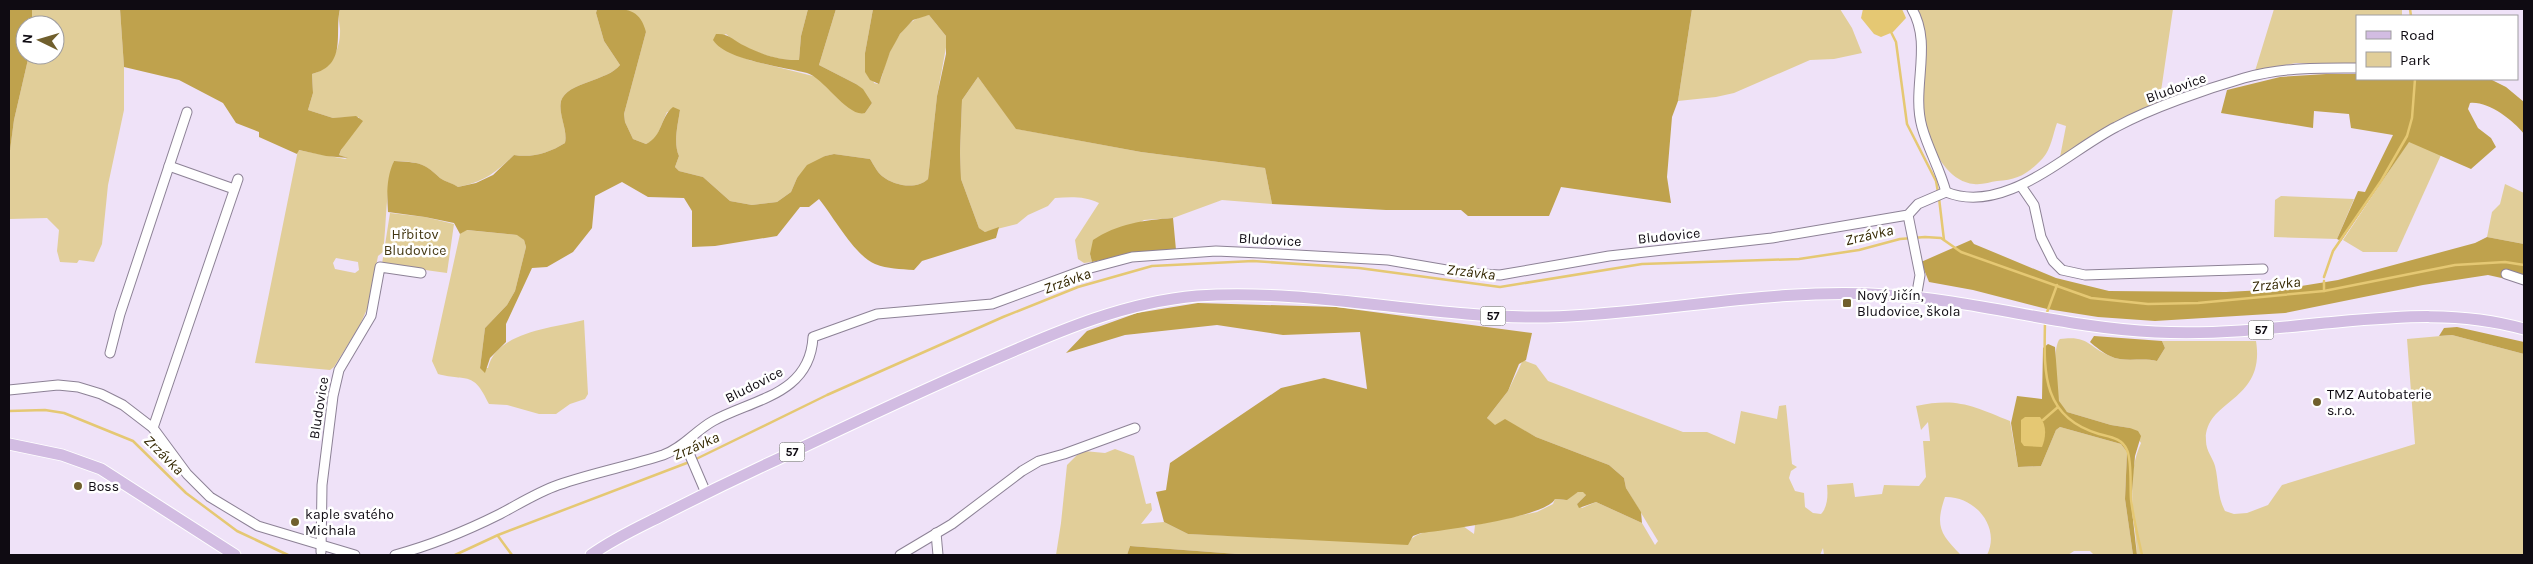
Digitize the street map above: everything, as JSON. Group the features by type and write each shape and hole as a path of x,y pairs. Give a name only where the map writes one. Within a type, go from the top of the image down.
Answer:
{"main road":[{"name":"57","path":"591,555 623,535 706,493 936,384 1061,331 1123,310 1174,299 1218,296 1284,296 1454,313 1522,317 1606,314 1802,295 1886,294 2100,327 2147,332 2199,334 2433,315 2490,320 2524,329"},
{"path":"9,444 67,456 101,469 235,555"}],"street":[{"path":"1912,9 1918,22 1922,51 1919,81 1921,126 1941,171 1946,192"},
{"name":"Bludovice","path":"394,555 428,546 473,527 556,485 686,447 694,432 714,420 758,402 792,383 806,365 813,349 813,337 877,314 992,304 1087,269 1132,257 1216,251 1243,252 1388,260 1464,273 1500,275 1609,256 1772,238 1909,218 1918,204 1946,192 1969,198 1990,196 2021,186 2117,126 2244,78 2290,68 2356,68"},
{"path":"110,353 120,314 187,112"},
{"path":"168,166 234,189"},
{"path":"154,428 238,179"},
{"path":"2021,186 2034,205 2041,237 2053,261 2062,270 2085,275 2263,268"},
{"path":"1909,218 1920,279 1916,298"},
{"name":"Bludovice","path":"322,548 322,485 333,396 339,370 371,316 380,267 421,273"},
{"path":"2506,274 2524,280"},
{"path":"9,390 38,386 78,387 101,394 123,405 154,428 187,474 210,497 258,526 322,548 355,555"},
{"path":"900,555 936,534 1022,471 1039,461 1064,454 1135,428"},
{"path":"686,447 706,493"},
{"path":"936,534 938,555"}],"green space":[{"path":"32,9 120,9 124,67 124,110 108,185 102,244 94,262 79,260 77,263 60,262 57,251 59,230 47,218 9,219 9,157 14,120 27,65 65,65 65,15 32,15"},
{"path":"340,9 597,9 596,13 604,41 620,65 607,75 579,85 565,95 560,106 566,138 565,143 553,150 534,155 514,155 489,176 458,187 442,179 424,166 394,161 388,195 383,252 378,256 368,307 359,327 334,367 330,370 255,363 298,150 347,158 339,155 355,128 359,117 333,118 308,110 313,93 312,74 325,68 337,51 340,36","holes":["336,258 358,262 359,270 355,273 335,269 333,263"]},
{"path":"625,9 808,9 801,36 799,60 780,59 751,50 726,34 714,41 732,53 749,60 817,77 826,86 865,113 872,103 856,84 819,65 836,9 873,9 865,53 874,83 878,84 889,55 901,32 914,21 929,15 946,36 947,42 937,96 928,179 918,185 899,184 882,176 870,159 834,154 825,156 797,178 791,192 777,202 752,205 730,201 703,177 679,171 675,167 679,156 676,139 680,110 667,112 655,140 646,144 633,139 625,122 624,114 646,32"},
{"path":"1692,9 1840,9 1852,28 1862,53 1834,59 1810,60 1734,93 1678,101"},
{"path":"1918,9 2173,9 2159,105 2108,127 2060,157 2066,126 2057,123 2046,154 2038,164 2027,172 2017,178 1980,184 1966,182 1947,169 1937,155 1925,125 1926,43"},
{"path":"2274,9 2402,9 2402,15 2356,15 2356,66 2296,63 2255,71"},
{"path":"978,77 1017,129 1141,152 1265,168 1272,204 1222,200 1173,218 1144,220 1090,254 1092,262 1084,263 1078,259 1075,240 1099,203 1088,199 1055,198 1048,206 1028,215 1017,224 985,232 979,228 961,179 962,100"},
{"path":"2409,141 2441,155 2397,252 2363,252 2343,240"},
{"path":"2505,184 2524,193 2524,244 2487,237 2492,212 2500,204"},
{"path":"2281,196 2354,199 2337,239 2274,237 2275,200"},
{"name":"Hřbitov Bludovice","path":"390,213 425,217 454,224 447,273 382,264"},
{"path":"466,230 518,235 524,240 526,247 515,291 507,305 485,328 480,368 488,368 493,356 502,346 513,339 542,329 584,320 588,394 585,399 570,404 556,414 539,414 507,405 489,404 478,386 469,379 438,374 432,361 460,234"},
{"path":"2452,335 2524,354 2524,555 2137,555 2132,484 2136,456 2141,443 2130,428 2111,425 2067,412 2061,406 2057,393 2055,360 2060,339 2083,340 2103,353 2115,358 2157,361 2165,348 2162,341 2256,341 2257,361 2252,377 2244,389 2214,416 2208,427 2206,441 2215,466 2219,494 2225,511 2234,514 2247,513 2268,505 2282,485 2415,444 2407,339"},
{"path":"1523,360 1536,365 1548,381 1683,432 1707,432 1735,444 1741,411 1777,419 1779,406 1786,405 1792,464 1797,467 1791,471 1789,478 1795,491 1804,493 1805,507 1813,513 1821,514 1825,508 1827,485 1853,483 1855,497 1882,494 1884,485 1919,486 1926,477 1923,441 1930,441 1928,422 1921,430 1916,406 1943,402 1964,404 2010,421 2018,467 2041,466 2056,430 2060,427 2121,444 2127,452 2125,499 2133,555 2094,555 2090,551 2074,551 2068,555 1987,555 1991,534 1988,524 1982,515 1966,502 1956,498 1945,497 1940,515 1941,529 1948,541 1961,555 1824,555 1823,548 1820,555 1251,555 1130,546 1127,555 1056,555 1067,465 1084,451 1105,453 1115,449 1134,456 1146,504 1151,503 1152,510 1141,524 1164,522 1188,534 1408,543 1418,534 1463,526 1474,534 1475,525 1537,512 1553,504 1555,499 1564,500 1578,492 1584,492 1586,495 1577,504 1582,508 1596,502 1642,523 1655,545 1658,541 1626,488 1624,478 1609,465 1536,437 1505,420 1495,426 1487,418 1508,391"}],"shaded area":[{"path":"9,9 32,9 32,15 15,15 15,65 27,65 14,120 9,158"},
{"path":"120,9 340,9 335,56 331,63 323,70 312,74 313,93 308,110 333,118 356,116 363,121 341,150 339,155 348,158 326,156 299,150 297,154 259,137 259,132 236,123 223,103 179,80 124,67"},
{"path":"597,9 628,10 639,17 646,32 624,114 625,122 633,139 646,144 652,141 669,111 673,107 680,110 676,139 679,156 675,167 679,171 703,177 730,201 752,205 777,202 791,192 797,178 807,165 825,156 834,154 870,159 882,176 899,184 918,185 928,179 937,96 946,54 946,36 929,15 913,20 900,34 890,52 879,84 870,80 865,72 865,53 873,9 1692,9 1678,101 1672,117 1667,177 1671,203 1561,187 1549,216 1468,216 1461,210 1386,210 1272,204 1265,168 1141,152 1016,129 978,77 962,100 961,179 979,228 985,232 999,227 996,238 922,261 914,270 885,267 867,260 860,253 819,199 809,207 800,207 777,236 715,246 692,247 692,211 684,198 648,197 622,182 595,196 592,228 573,252 547,267 532,268 506,324 506,342 490,358 485,373 480,368 485,328 507,305 515,291 526,247 524,240 517,235 467,230 460,234 454,223 388,212 387,199 391,167 394,161 420,164 458,187 476,183 493,175 514,155 540,154 553,150 565,143 566,138 560,106 565,95 579,85 607,75 620,65 604,41 596,13"},
{"path":"808,9 836,9 819,65 863,89 872,103 865,113 851,110 814,76 742,58 720,47 713,40 716,34 721,34 764,54 778,58 799,60 801,36"},
{"path":"1863,9 1902,9 1906,18 1893,32 1881,37 1874,34 1861,18"},
{"path":"2356,74 2356,80 2492,80 2506,87 2524,102 2524,134 2500,112 2484,105 2470,103 2468,109 2478,128 2491,138 2496,147 2471,169 2409,142 2341,241 2337,239 2358,191 2365,192 2393,135 2351,128 2349,114 2314,111 2313,128 2221,113 2227,90 2280,77"},
{"path":"1173,218 1176,250 1126,255 1092,262 1090,254 1093,240 1102,235 1131,224"},
{"path":"2487,237 2524,244 2524,283 2488,275 2423,285 2285,313 2155,321 2098,317 2047,309 1973,290 1929,282 1921,262 1971,240 1974,244 2056,278 2109,291 2226,292 2283,289 2338,280 2475,243"},
{"path":"1198,303 1336,307 1532,333 1526,360 1519,364 1508,391 1487,418 1495,425 1505,419 1536,437 1609,465 1624,478 1626,488 1641,512 1642,523 1596,502 1579,508 1577,504 1586,495 1583,492 1578,492 1567,500 1555,499 1548,506 1515,517 1472,526 1421,533 1413,536 1408,545 1188,534 1164,522 1156,492 1166,490 1170,463 1281,388 1324,378 1367,389 1360,332 1283,335 1217,325 1125,335 1066,353 1087,331 1137,313"},
{"path":"2457,327 2524,342 2524,354 2452,335 2439,336 2444,328"},
{"path":"2094,336 2162,341 2165,348 2157,361 2115,358 2107,355 2090,342"},
{"path":"2048,344 2055,347 2059,401 2067,412 2111,425 2130,428 2138,431 2141,436 2135,456 2131,502 2137,555 2133,555 2125,499 2127,452 2121,444 2060,427 2056,430 2041,466 2018,467 2011,423 2017,396 2042,399 2043,348"},
{"path":"2025,417 2040,417 2042,420 2045,432 2042,447 2024,446 2021,442 2021,420"},
{"path":"1130,546 1251,555 1127,555"}],"waterway":[{"path":"2410,9 2411,15"},
{"path":"1890,30 1896,42 1907,124 1936,181 1938,192"},
{"path":"2324,277 2333,251 2381,181 2407,136 2412,118 2415,80"},
{"path":"1939,198 1944,240"},
{"name":"Zrzávka","path":"455,555 498,535 692,461 827,395 1003,317 1078,287 1152,266 1253,261 1359,268 1500,287 1642,264 1799,259 1859,250 1900,239 1925,237 1941,238 1961,252 2091,298 2148,304 2198,303 2324,291 2455,265 2505,262 2524,265"},
{"path":"2324,281 2324,291"},
{"path":"2046,315 2057,285"},
{"path":"2045,322 2046,374 2056,404 2066,416 2080,426 2115,439 2122,443 2127,450 2129,455 2132,506 2142,555"},
{"path":"2043,420 2058,407"},
{"name":"Zrzávka","path":"9,411 45,410 64,413 133,441 186,493 237,531 288,555"},
{"path":"498,536 512,555"}],"place":[{"name":"Nový Jičín, Bludovice, škola","path":"1847,303"},
{"name":"TMZ Autobaterie s.r.o.","path":"2317,402"},
{"name":"Boss","path":"78,486"},
{"name":"kaple svatého Michala","path":"295,522"}]}
